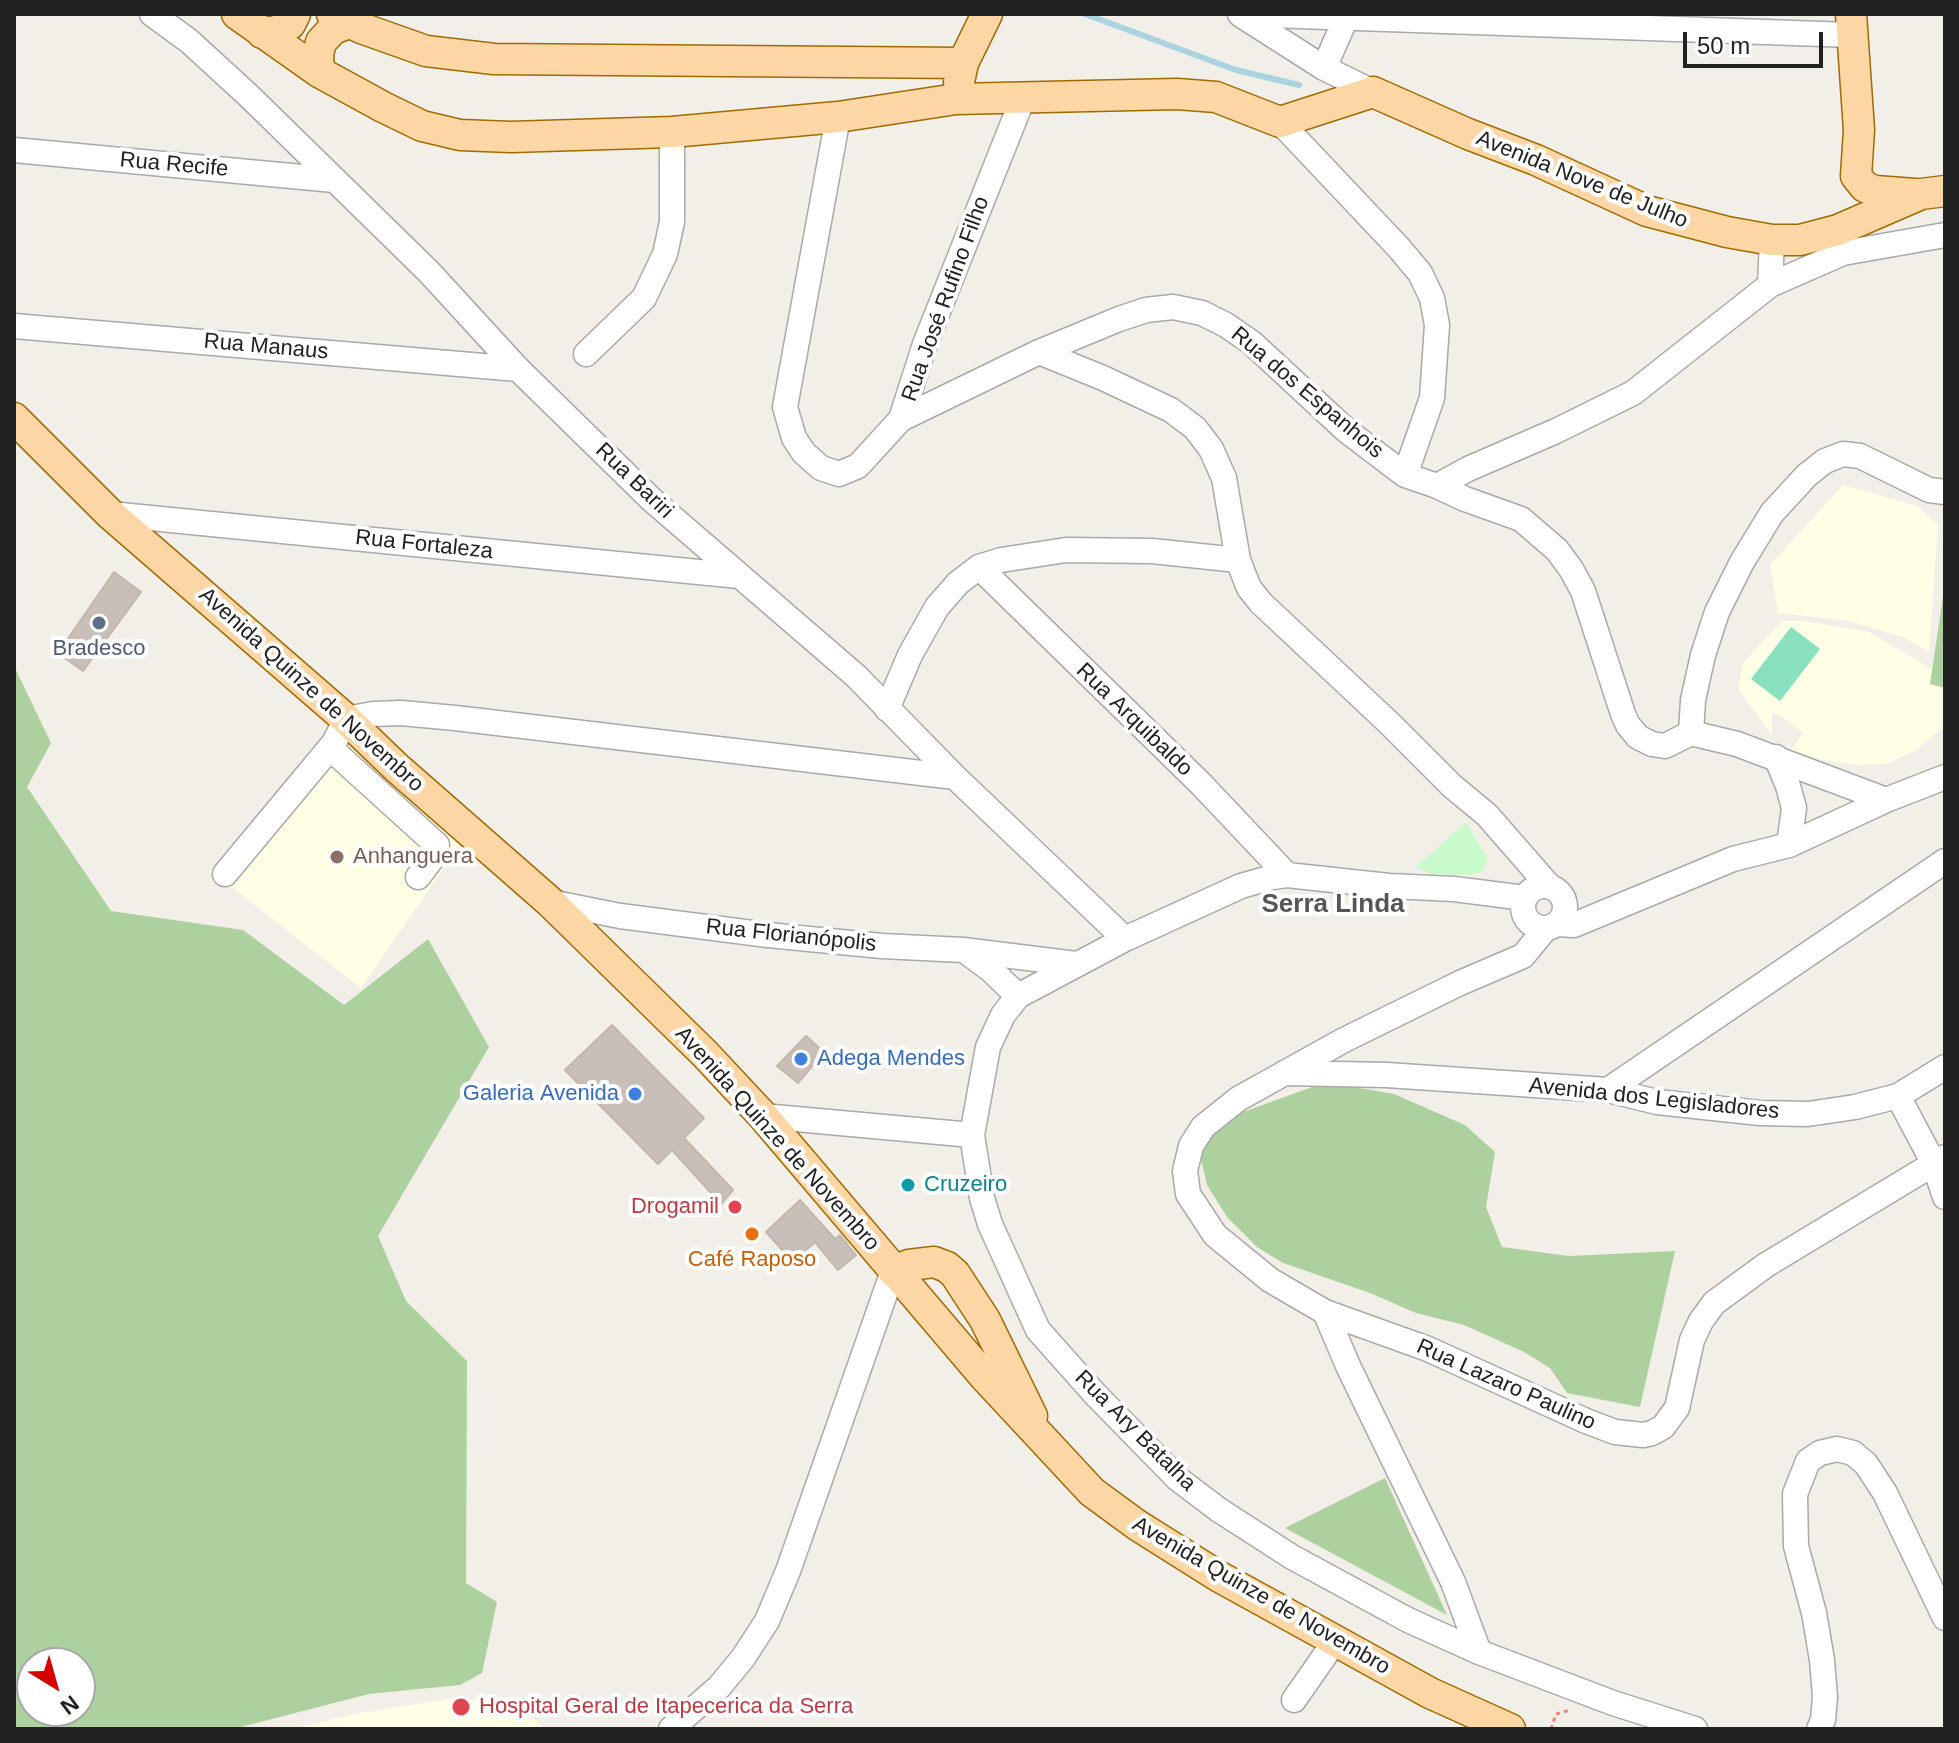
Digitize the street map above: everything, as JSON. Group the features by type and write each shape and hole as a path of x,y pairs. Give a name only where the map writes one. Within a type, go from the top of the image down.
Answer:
{"main road":[{"path":"237,14 319,72 422,126 460,135 511,137 672,132 838,117 956,99 1177,94 1216,97 1280,122 1373,92"},
{"path":"262,33 277,31 290,24 295,14"},
{"path":"956,99 963,63 987,14"},
{"path":"319,72 321,42 333,29 352,20 426,51 494,59 963,63"},
{"path":"1852,25 1859,130 1856,176 1865,187 1875,191 1933,193"},
{"name":"Avenida Nove de Julho","path":"1373,92 1536,160 1647,211 1683,222 1772,240 1841,242 1933,193"},
{"name":"Avenida Quinze de Novembro","path":"14,418 110,514 550,902 695,1043 763,1116 893,1271 1044,1443 1092,1492 1137,1525 1218,1576 1430,1693 1510,1729"},
{"path":"893,1271 922,1262 934,1262 955,1274 985,1320 1044,1443"}],"street":[{"name":"Rua Bariri","path":"152,14 189,41 238,85 429,272 518,369 652,500 818,641 1125,939"},
{"path":"1239,14 1852,25"},
{"name":"Avenida Nove de Julho","path":"1239,14 1324,68 1373,92"},
{"path":"1324,68 1346,18"},
{"name":"Rua José Rufino Filho","path":"838,117 785,407 794,438 804,453 821,468 839,474 858,466 901,419 925,344 1023,98"},
{"path":"1280,122 1420,273 1432,298 1437,325 1432,398 1405,475"},
{"path":"586,354 644,298 665,254 672,222 672,132"},
{"name":"Rua Recife","path":"14,150 334,180"},
{"path":"1437,486 1633,393 1770,285 1841,242 1945,235"},
{"path":"1770,285 1772,240"},
{"name":"Rua dos Espanhois","path":"901,419 1039,352 1119,319 1146,310 1173,307 1202,313 1252,343 1347,431 1405,475 1521,519 1564,559 1583,591 1628,725 1638,737 1665,746 1691,733"},
{"name":"Rua Manaus","path":"14,326 518,369"},
{"path":"1039,352 1157,404 1195,428 1211,449 1224,478 1238,560 1249,588 1261,603 1503,832 1540,908"},
{"path":"1886,800 1776,757 1691,733 1693,700 1717,612 1742,562 1772,513 1807,475 1825,461 1843,454 1860,456 1929,490 1945,492"},
{"name":"Rua Fortaleza","path":"110,514 739,576"},
{"path":"887,709 910,655 937,607 958,583 979,567 1001,560 1066,550 1152,551 1238,560"},
{"name":"Rua Arquibaldo","path":"979,567 1201,784 1287,875"},
{"path":"225,874 330,748 346,719 401,713 455,718 955,777"},
{"path":"330,748 439,848 418,877"},
{"path":"1776,757 1794,808 1789,845"},
{"path":"963,950 991,970 1018,996 1125,939 1241,886 1287,875 1465,890 1540,908 1574,925 1733,859 1789,845 1886,800 1945,777"},
{"path":"400,811 420,787"},
{"path":"1608,1090 1945,861"},
{"name":"Rua Florianópolis","path":"550,902 620,916 768,935 963,950 1076,964"},
{"name":"Rua Lazaro Paulino","path":"1540,908 1523,956 1460,983 1284,1073 1238,1099 1203,1127 1191,1146 1185,1171 1188,1194 1215,1235 1233,1252 1270,1280 1325,1312 1428,1349 1586,1421 1615,1432 1643,1435 1663,1427 1677,1408 1692,1340 1714,1303 1766,1265 1939,1160"},
{"path":"581,935 620,916"},
{"name":"Rua Ary Batalha","path":"1018,996 1003,1015 988,1047 972,1135 982,1198 990,1224 1038,1330 1122,1423 1178,1479 1231,1518 1345,1587 1479,1652 1613,1703 1695,1729"},
{"name":"Avenida dos Legisladores","path":"1284,1073 1387,1075 1608,1090 1657,1102 1760,1113 1808,1114 1898,1096 1945,1067"},
{"path":"1898,1096 1939,1160 1945,1197"},
{"path":"763,1116 972,1135"},
{"path":"671,1729 719,1687 767,1621 788,1571 893,1271"},
{"path":"1325,1312 1453,1582 1479,1652"},
{"path":"1819,1729 1825,1697 1822,1660 1814,1613 1796,1546 1795,1494 1808,1461 1820,1453 1837,1449 1853,1453 1866,1464 1885,1493 1945,1618"},
{"path":"1294,1700 1335,1641"}],"shaded area":[{"path":"1843,485 1917,506 1938,525 1929,652 1905,638 1850,621 1778,613 1770,565"},
{"path":"1782,621 1804,621 1869,632 1945,677 1945,726 1916,750 1887,764 1857,765 1823,760 1791,750 1803,733 1780,715 1772,713 1772,736 1738,688 1743,663"},
{"name":"Anhanguera","path":"333,732 461,843 361,988 211,871"},
{"name":"Hospital Geral de Itapecerica da Serra","path":"447,1699 519,1699 543,1729 292,1729 350,1715"}],"green space":[{"path":"1945,583 1945,688 1930,684"},
{"path":"1791,627 1820,649 1780,701 1751,679"},
{"path":"14,666 51,743 27,787 111,911 243,930 344,1005 428,939 489,1047 378,1236 406,1301 467,1361 466,1583 497,1602 482,1673 460,1685 369,1694 233,1729 14,1729"},
{"path":"1466,822 1488,859 1482,872 1470,875 1431,874 1416,867"},
{"path":"1326,1082 1394,1094 1465,1125 1495,1152 1486,1207 1502,1247 1569,1256 1675,1251 1640,1407 1567,1393 1550,1368 1524,1352 1464,1325 1416,1313 1370,1293 1283,1263 1257,1247 1227,1217 1207,1185 1198,1147 1232,1116"},
{"path":"1385,1478 1447,1615 1285,1528"}],"building":[{"name":"Bradesco","path":"114,572 141,592 83,671 58,653"},
{"name":"Galeria Avenida","path":"612,1025 704,1118 684,1138 733,1190 721,1204 672,1150 658,1164 565,1070"},
{"name":"Adega Mendes","path":"806,1036 824,1052 798,1083 777,1066"},
{"path":"800,1200 835,1239 840,1235 856,1255 838,1270 815,1242 793,1262 766,1232"}],"waterway":[{"path":"1085,14 1236,70 1299,85"}],"place":[{"name":"Bradesco","path":"99,623"},
{"name":"Anhanguera","path":"337,857"},
{"name":"Adega Mendes","path":"801,1059"},
{"name":"Galeria Avenida","path":"635,1094"},
{"name":"Cruzeiro","path":"908,1185"},
{"name":"Drogamil","path":"735,1207"},
{"name":"Café Raposo","path":"752,1234"},
{"name":"Hospital Geral de Itapecerica da Serra","path":"461,1707"}],"district":[{"name":"Serra Linda","path":"1333,905"}]}
